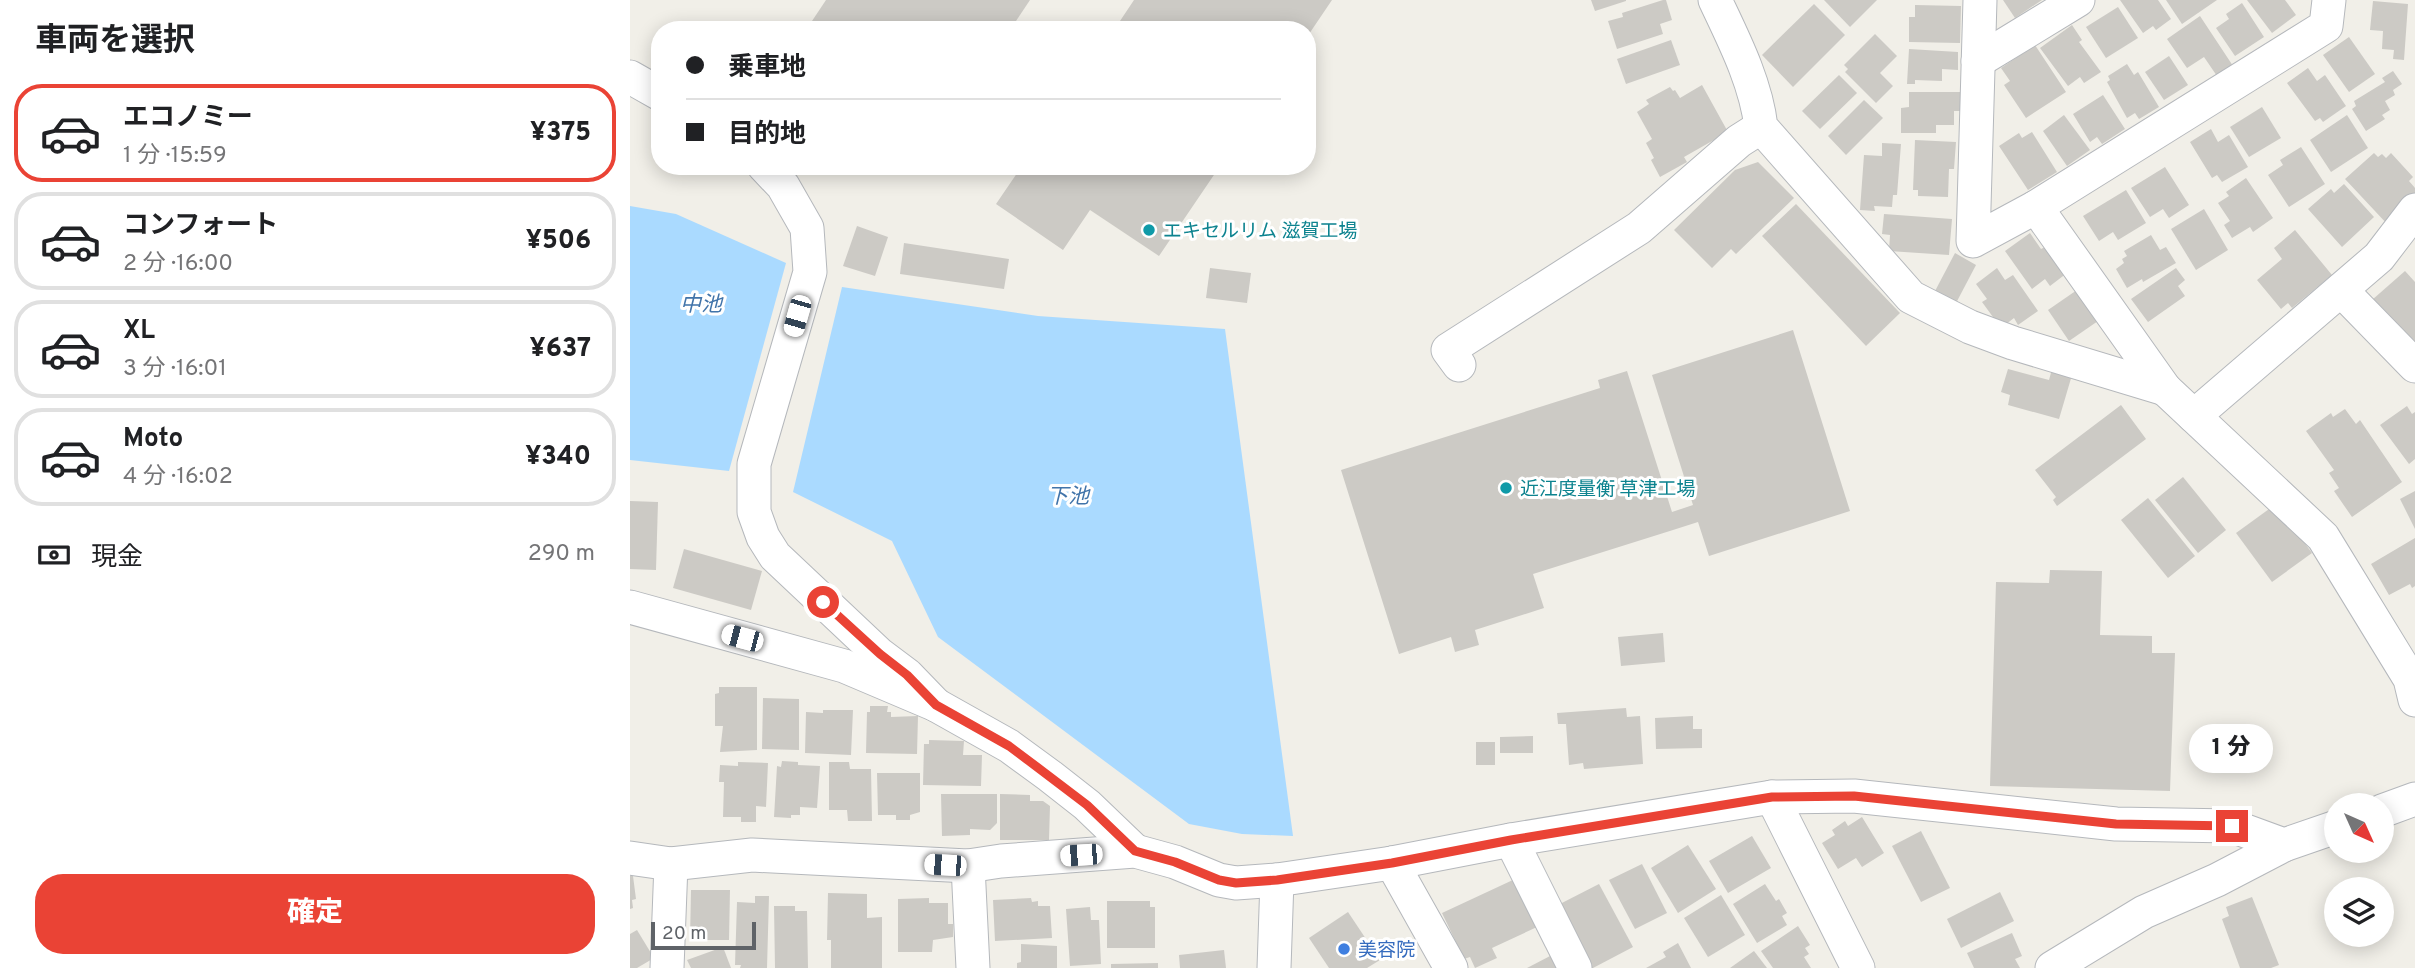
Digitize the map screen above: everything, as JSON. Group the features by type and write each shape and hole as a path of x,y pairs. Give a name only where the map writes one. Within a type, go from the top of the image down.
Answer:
{"street":[{"path":"1715,0 1758,103 1761,127 1912,297 1991,335 2165,389"},
{"path":"1980,0 1973,242 2036,207 2326,26 2329,0"},
{"path":"1978,61 2078,0"},
{"path":"630,77 651,89"},
{"path":"1459,365 1448,350 1639,228 1739,141 1761,127"},
{"path":"773,175 783,186 807,228 810,272 754,464 754,512 763,537 775,556 870,645 907,675 936,705"},
{"path":"2036,207 2165,389 2323,537 2410,679 2415,700"},
{"path":"2194,416 2379,257 2401,232 2415,210"},
{"path":"2341,290 2415,366"},
{"path":"630,607 844,666 936,705 1009,746 1087,805 1135,851"},
{"path":"630,858 671,864 752,855 968,866 1000,861 1135,851 1175,862 1219,880 1236,883 1277,880 1392,863 1511,840 1772,797 1854,796 2116,824 2232,826 2284,845"},
{"path":"1772,797 1858,968"},
{"path":"2394,807 2415,799"},
{"path":"2052,968 2144,912 2217,880 2284,845 2324,831"},
{"path":"1511,840 1575,968"},
{"path":"1392,863 1451,968"},
{"path":"667,968 671,864"},
{"path":"968,866 973,968"},
{"path":"1274,968 1277,880"}],"water":[{"name":"中池","path":"630,206 676,214 786,263 729,471 630,460"},
{"name":"下池","path":"842,287 1038,316 1225,329 1293,836 1242,834 1189,824 938,637 892,541 793,492"}],"building":[{"path":"826,0 1030,0 1016,21 812,21"},
{"path":"1134,0 1332,0 1316,24 1316,21 1120,21"},
{"path":"1591,0 1626,0 1626,1 1595,11"},
{"path":"1666,0 1672,20 1660,24 1663,34 1617,49 1608,21 1623,17 1622,13"},
{"path":"1824,0 1877,0 1850,27"},
{"path":"2003,0 2042,0 2015,18"},
{"path":"2120,0 2158,0 2171,19 2156,30 2153,26 2143,33"},
{"path":"2166,0 2217,0 2182,24"},
{"path":"2247,0 2285,0 2296,15 2272,33"},
{"path":"2373,1 2408,4 2404,60 2393,59 2394,50 2382,49 2383,31 2370,30"},
{"path":"2242,3 2264,37 2235,56 2216,28 2229,19 2226,14"},
{"path":"1814,4 1845,35 1793,87 1762,55"},
{"path":"1915,5 1961,6 1960,43 1909,42 1909,17 1915,17"},
{"path":"2118,7 2138,38 2106,58 2086,27"},
{"path":"2200,16 2233,66 2217,76 2204,57 2187,68 2167,39"},
{"path":"2072,25 2082,40 2079,42 2101,72 2084,83 2080,77 2068,86 2040,48"},
{"path":"1875,34 1897,56 1880,73 1893,86 1876,103 1845,72 1848,69 1844,65"},
{"path":"2349,37 2375,74 2349,92 2323,55"},
{"path":"1671,40 1680,65 1626,84 1617,59"},
{"path":"2035,45 2066,92 2026,118 2004,85 2010,81 2001,68"},
{"path":"1909,49 1958,52 1958,70 1942,69 1942,81 1915,80 1915,84 1907,84"},
{"path":"2169,56 2188,85 2164,100 2145,72"},
{"path":"2127,64 2134,75 2138,72 2159,107 2139,119 2135,113 2127,118 2107,82 2110,80 2108,76"},
{"path":"2308,68 2317,81 2325,75 2346,106 2323,122 2320,118 2315,121 2287,83"},
{"path":"2393,71 2402,84 2393,90 2395,95 2385,101 2390,110 2382,115 2385,119 2366,131 2352,109 2356,106 2354,101 2385,82 2382,78"},
{"path":"1839,75 1857,93 1820,129 1802,111"},
{"path":"1702,85 1728,132 1684,157 1687,162 1660,177 1646,143 1652,139 1637,112 1649,104 1646,100 1670,87 1680,98"},
{"path":"1909,92 1961,92 1961,111 1954,111 1954,125 1936,125 1936,133 1901,133 1901,108 1909,107"},
{"path":"2103,95 2125,129 2102,144 2097,137 2090,142 2073,114"},
{"path":"1864,100 1883,118 1846,155 1828,136"},
{"path":"2262,107 2281,138 2249,157 2230,127"},
{"path":"2064,115 2090,150 2067,166 2043,131"},
{"path":"2347,115 2368,148 2331,172 2310,140"},
{"path":"2211,129 2218,142 2229,135 2248,167 2222,182 2217,175 2212,178 2190,142"},
{"path":"2032,132 2057,172 2028,190 1999,146 2019,133 2022,138"},
{"path":"1915,140 1956,142 1954,169 1949,169 1948,197 1918,196 1918,190 1913,190"},
{"path":"1882,143 1901,144 1897,195 1893,195 1892,207 1874,206 1875,211 1860,210 1864,155 1882,156"},
{"path":"2301,147 2325,184 2289,207 2268,175 2283,165 2280,160"},
{"path":"2374,153 2378,157 2382,154 2386,158 2391,153 2413,177 2409,181 2415,188 2415,201 2389,226 2345,179"},
{"path":"1758,162 1794,198 1736,254 1731,249 1712,268 1674,230 1735,170"},
{"path":"2165,167 2189,205 2169,218 2163,209 2150,217 2131,188"},
{"name":"エキセルリム 滋賀工場","path":"1016,175 1214,175 1159,256 1090,210 1063,250 996,204"},
{"path":"2246,178 2273,218 2253,232 2250,227 2232,238 2224,225 2230,221 2218,203 2229,196 2226,192"},
{"path":"2344,184 2374,217 2342,247 2308,209 2331,189 2334,193"},
{"path":"2126,190 2146,223 2118,240 2113,232 2099,241 2083,216"},
{"path":"1796,204 1900,313 1866,346 1762,236"},
{"path":"2204,209 2228,250 2196,270 2171,229"},
{"path":"1884,214 1952,219 1949,255 1889,251 1890,235 1882,234"},
{"path":"857,226 888,237 875,276 843,266"},
{"path":"2295,230 2332,275 2292,308 2288,303 2281,309 2257,280 2282,259 2274,248"},
{"path":"2030,233 2041,249 2047,246 2067,273 2050,286 2045,279 2032,289 2005,251"},
{"path":"2151,235 2160,250 2166,247 2176,263 2127,288 2116,269 2124,263 2122,259 2127,256 2124,251"},
{"path":"904,243 1009,259 1004,289 900,274"},
{"path":"1955,253 1976,265 1955,305 1934,293"},
{"path":"1210,268 1251,273 1247,303 1206,298"},
{"path":"1997,268 2005,280 2013,275 2038,311 2018,325 2014,318 2001,328 1982,302 1987,299 1976,284"},
{"path":"2176,268 2185,280 2178,286 2185,296 2148,322 2131,299"},
{"path":"2405,271 2415,282 2415,349 2372,300"},
{"path":"2077,290 2098,321 2069,341 2048,310"},
{"name":"近江度量衡 草津工場","path":"1793,330 1850,511 1709,556 1698,522 1533,574 1544,608 1475,630 1479,645 1455,652 1451,637 1399,654 1341,470 1600,388 1598,380 1627,371 1672,512 1693,505 1652,375"},
{"path":"2008,369 2049,380 2052,369 2072,375 2059,419 2008,405 2010,395 2001,392"},
{"path":"2121,405 2146,439 2057,506 2053,500 2056,497 2035,470"},
{"path":"2407,406 2412,414 2415,412 2415,459 2409,464 2380,425"},
{"path":"2345,409 2356,424 2360,420 2402,482 2352,517 2334,491 2339,488 2329,473 2334,470 2306,431 2331,413 2333,417"},
{"path":"2183,477 2226,530 2198,553 2155,500"},
{"path":"2415,491 2415,529 2400,499"},
{"path":"2148,498 2195,556 2168,578 2121,520"},
{"path":"630,501 658,502 656,570 630,569"},
{"path":"2276,504 2312,553 2272,582 2236,533"},
{"path":"2415,538 2415,586 2412,588 2410,584 2389,595 2371,564"},
{"path":"684,549 762,571 751,610 673,588"},
{"path":"2050,570 2102,571 2100,635 2152,636 2152,653 2175,653 2170,791 1990,786 1996,582 2049,583"},
{"path":"1663,633 1665,662 1621,666 1618,637"},
{"path":"719,687 757,687 757,750 720,752 723,726 715,726 715,694 719,693"},
{"path":"763,698 799,699 799,750 762,749"},
{"path":"870,706 888,706 887,712 891,712 891,717 918,716 917,754 866,753 867,712 870,712"},
{"path":"1626,708 1627,717 1640,716 1643,764 1584,769 1583,763 1569,765 1566,724 1558,724 1557,713"},
{"path":"823,710 853,710 851,755 805,753 806,712 823,713"},
{"path":"1693,716 1693,729 1702,729 1702,748 1656,749 1655,718"},
{"path":"1533,736 1533,753 1500,753 1500,737"},
{"path":"929,740 964,741 963,755 982,755 981,786 923,785 924,744 929,744"},
{"path":"1476,742 1495,742 1495,765 1476,765"},
{"path":"782,761 820,766 817,808 800,807 800,815 791,815 791,818 774,817 777,766 781,767"},
{"path":"738,762 768,763 766,807 756,806 756,822 741,822 741,817 723,817 724,782 719,782 720,765 738,766"},
{"path":"829,762 849,762 850,769 871,769 872,821 848,821 847,810 829,810"},
{"path":"877,773 920,773 920,812 910,815 910,820 896,820 896,815 878,815"},
{"path":"941,794 997,794 997,823 990,830 970,829 970,835 942,836"},
{"path":"1000,794 1030,795 1030,801 1043,801 1050,806 1049,840 1000,840"},
{"path":"1862,817 1884,853 1862,867 1856,858 1838,869 1822,843 1835,835 1832,830 1845,821 1848,826"},
{"path":"1921,831 1950,888 1921,902 1892,846"},
{"path":"1752,836 1771,868 1728,893 1709,861"},
{"path":"1688,845 1716,889 1678,913 1651,868"},
{"path":"1642,864 1667,913 1635,929 1609,880"},
{"path":"630,876 633,876 636,899 632,900 633,908 630,909"},
{"path":"1515,879 1537,927 1492,948 1497,958 1475,968 1470,957 1464,959 1442,913"},
{"path":"1599,884 1633,947 1589,968 1556,906"},
{"path":"1765,884 1787,913 1782,916 1787,925 1757,943 1733,904"},
{"path":"691,890 730,890 729,940 690,940"},
{"path":"2000,892 2014,921 1961,948 1947,919"},
{"path":"828,893 867,894 867,918 882,917 882,968 831,968 831,940 827,940"},
{"path":"1721,895 1745,935 1708,957 1684,918"},
{"path":"755,896 769,896 767,968 740,968 741,965 735,965 737,902 755,903"},
{"path":"2252,897 2279,965 2271,968 2240,968 2222,919 2229,916 2226,907"},
{"path":"929,898 929,903 948,903 948,924 953,924 953,937 933,940 932,952 898,952 898,899"},
{"path":"1031,898 1032,902 1038,901 1038,906 1050,906 1052,938 995,941 993,900"},
{"path":"1107,901 1150,901 1150,907 1155,907 1155,948 1107,948"},
{"path":"774,906 795,906 795,911 807,911 808,968 775,968"},
{"path":"1090,907 1091,920 1099,920 1101,964 1070,966 1066,909"},
{"name":"美容院","path":"1348,912 1380,960 1367,968 1329,968 1309,938"},
{"path":"1798,926 1810,945 1805,948 1809,954 1804,957 1811,968 1773,968 1761,951"},
{"path":"637,930 654,958 637,968 630,968 630,934"},
{"path":"2012,933 2022,956 2015,959 2020,968 1974,968 1967,953"},
{"path":"1678,943 1691,968 1646,968 1666,957 1663,952"},
{"path":"1021,944 1057,946 1057,968 1017,968 1017,963 1021,962"},
{"path":"723,947 731,968 691,968 687,960"},
{"path":"1224,950 1226,968 1180,968 1179,955"},
{"path":"1754,951 1767,968 1730,968"},
{"path":"1552,955 1558,968 1527,968"},
{"path":"1158,963 1158,968 1111,968 1111,964"}],"place":[{"name":"エキセルリム 滋賀工場","path":"1149,230"},
{"name":"近江度量衡 草津工場","path":"1506,488"},
{"name":"美容院","path":"1344,949"}],"route":[{"path":"823,602 907,675 936,705 1009,746 1087,805 1135,851 1175,862 1219,880 1236,883 1277,880 1392,863 1511,840 1772,797 1854,796 2116,824 2232,826"}]}
